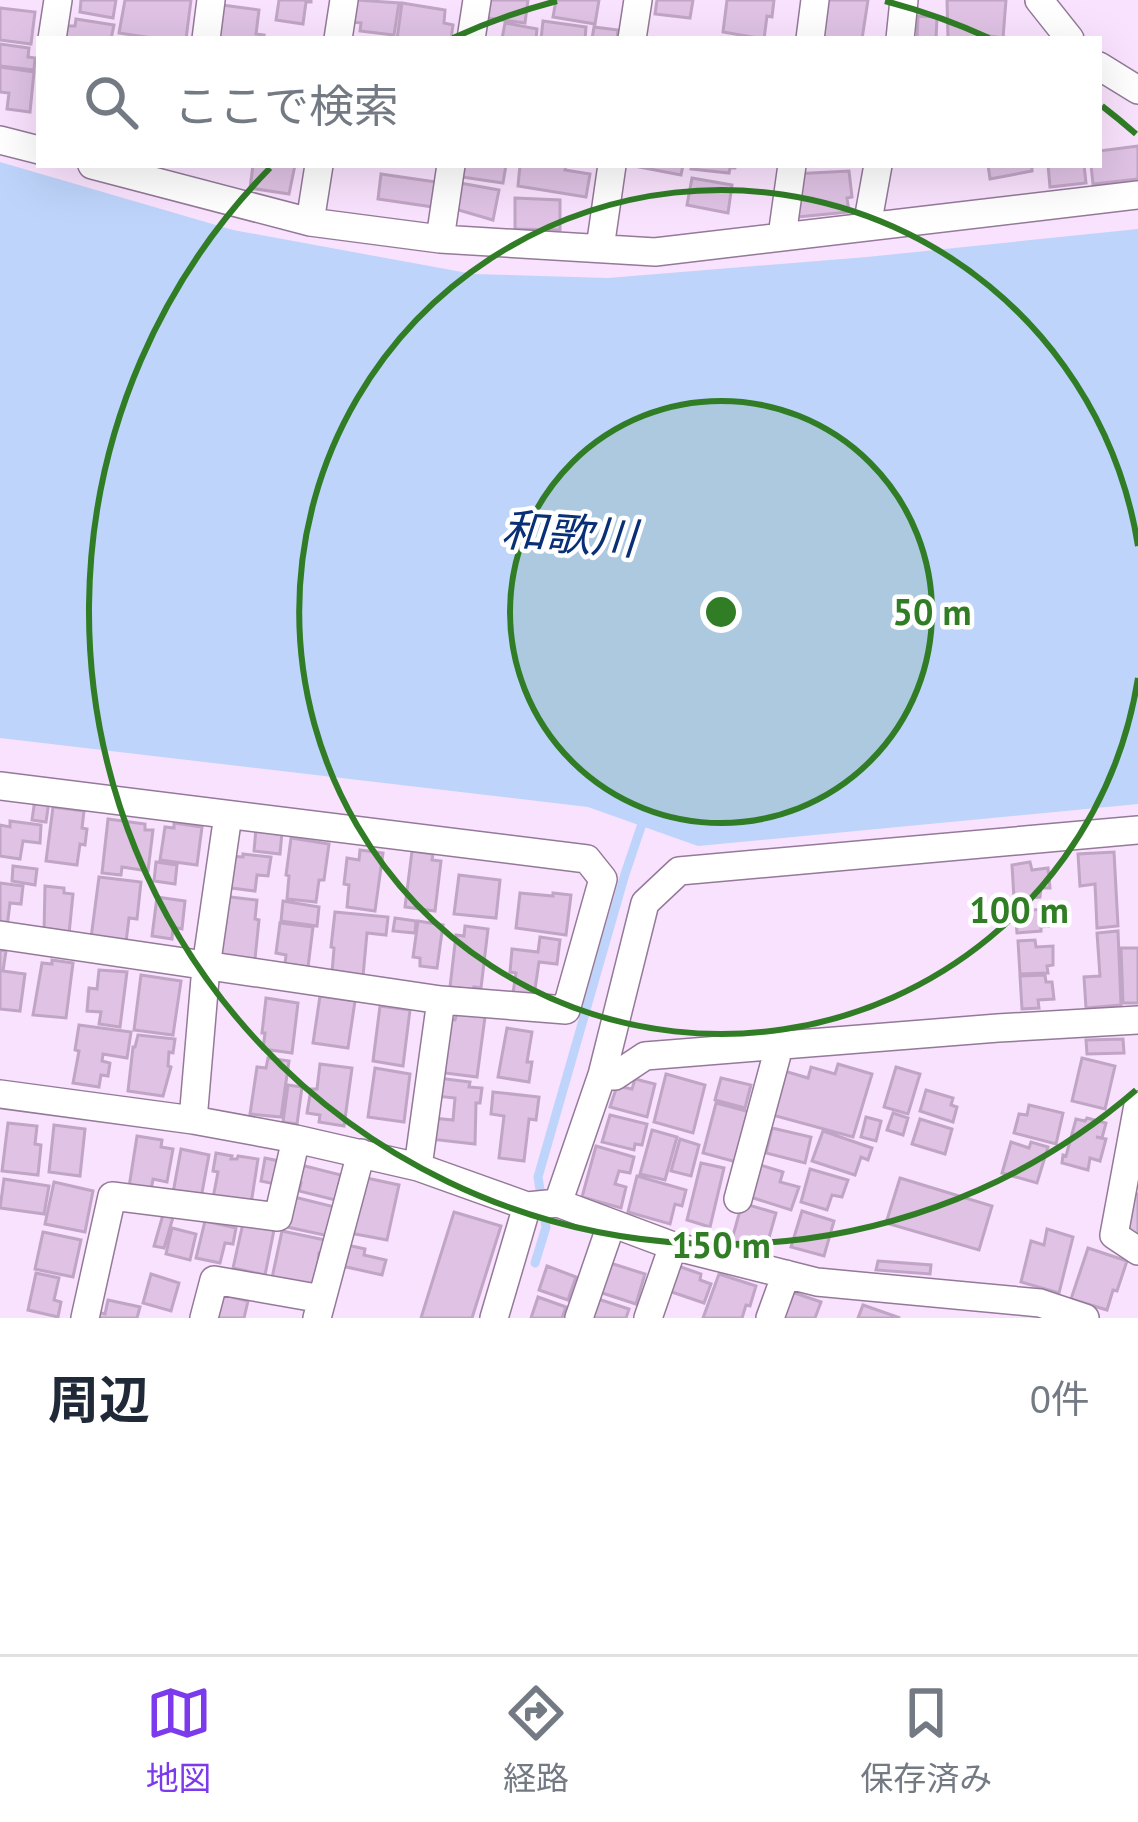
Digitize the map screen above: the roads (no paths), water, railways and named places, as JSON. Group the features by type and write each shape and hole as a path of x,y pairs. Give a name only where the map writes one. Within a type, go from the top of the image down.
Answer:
{"street":[{"path":"52,36 58,0"},
{"path":"206,36 212,0"},
{"path":"338,36 344,0"},
{"path":"471,36 477,0"},
{"path":"632,36 638,0"},
{"path":"809,36 815,0"},
{"path":"900,36 904,0"},
{"path":"1039,0 1068,36"},
{"path":"1102,68 1138,90"},
{"path":"0,140 36,140"},
{"path":"113,168 185,178 310,222 440,239 655,252 1138,195"},
{"path":"310,222 319,168"},
{"path":"440,239 451,168"},
{"path":"600,248 613,168"},
{"path":"782,236 792,168"},
{"path":"867,226 877,168"},
{"path":"0,786 587,859 603,880 566,1010 441,1000 0,935"},
{"path":"193,1120 206,968 228,815"},
{"path":"558,1203 602,1075 645,903 680,872 1138,830"},
{"path":"418,1167 441,1000"},
{"path":"602,1075 615,1076 645,1056 1138,1020"},
{"path":"738,1199 779,1047"},
{"path":"0,1094 193,1120 361,1153 418,1167 527,1206 558,1203 673,1246 817,1282 968,1306 1085,1318"},
{"path":"1137,1120 1114,1235 1138,1251"},
{"path":"85,1318 112,1196 278,1217 296,1139"},
{"path":"204,1318 214,1280 320,1308 361,1153"},
{"path":"494,1318 527,1206"},
{"path":"579,1318 611,1225"},
{"path":"648,1318 673,1246"},
{"path":"770,1318 786,1274"}],"water":[{"name":"和歌川","path":"0,162 233,230 473,274 608,278 1138,229 1138,804 698,846 588,807 0,738"}],"waterway":[{"path":"535,1263 546,1227 538,1177 644,818"}]}
